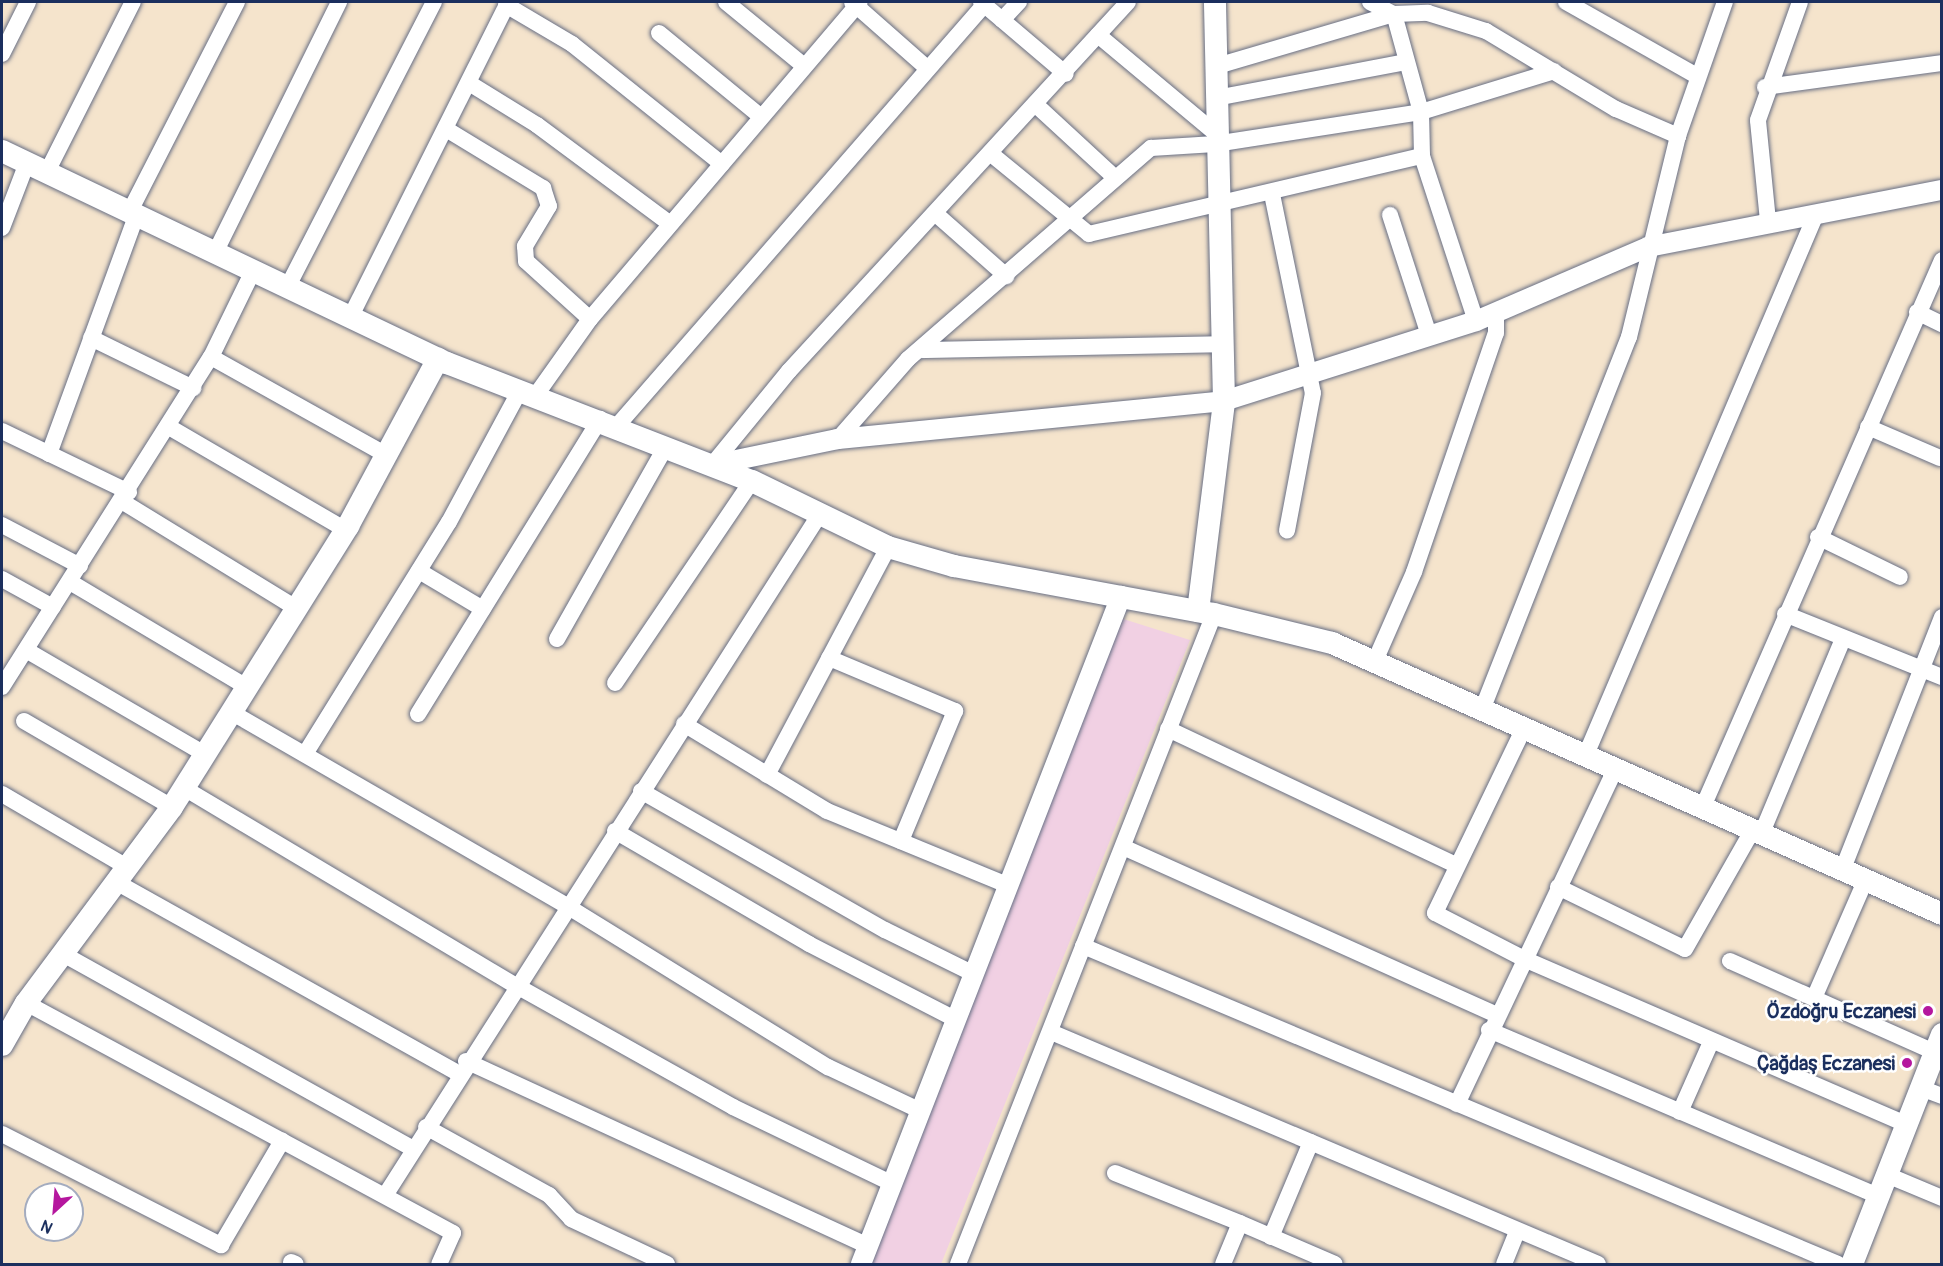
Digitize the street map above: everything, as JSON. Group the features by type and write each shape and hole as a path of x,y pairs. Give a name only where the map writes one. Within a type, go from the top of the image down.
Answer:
{"main road":[{"path":"1206,612 1224,401 1221,207 1215,138 1217,66 1215,2"},
{"path":"2,151 438,359 609,422 752,481 818,517 888,547 954,566 1206,612 1313,637 1375,661 1523,730 1842,871 1941,911"},
{"path":"5,1031 178,797 346,530 438,359"},
{"path":"1852,1264 1938,1043"}],"street":[{"path":"2,54 28,2"},
{"path":"2,226 133,2"},
{"path":"49,454 133,214 237,2"},
{"path":"215,253 339,2"},
{"path":"287,288 434,2"},
{"path":"726,2 803,65"},
{"path":"1002,20 1019,2"},
{"path":"712,465 789,371 1035,104 1066,74 1128,2"},
{"path":"1370,2 1394,14 1421,112 1422,156 1476,321"},
{"path":"1566,2 1697,76"},
{"path":"1482,710 1629,337 1645,283 1648,247 1678,136 1697,76 1725,2"},
{"path":"1768,221 1758,120 1765,87 1800,2"},
{"path":"350,318 507,3 572,44 722,164"},
{"path":"305,754 528,392 856,3 928,69"},
{"path":"418,714 483,609 609,422 928,69 983,3 1066,74"},
{"path":"1217,66 1394,14 1428,13 1486,31 1616,109 1678,136"},
{"path":"660,33 760,116"},
{"path":"1098,35 1215,138"},
{"path":"1216,98 1407,62"},
{"path":"1765,87 1941,63"},
{"path":"838,439 908,358 922,350 1114,177 1151,148 1421,112 1554,71"},
{"path":"469,83 537,125 669,223"},
{"path":"1035,104 1114,177"},
{"path":"446,129 543,188 549,206 525,246 525,261 590,319"},
{"path":"990,153 1068,220 1089,234 1221,207 1422,156"},
{"path":"712,465 838,439 1224,401 1309,372 1476,321 1648,247 1768,221 1941,190"},
{"path":"1272,194 1309,372 1313,411 1287,531"},
{"path":"936,214 1006,276"},
{"path":"1585,757 1816,214"},
{"path":"1390,215 1429,335"},
{"path":"1702,809 1818,537 1941,260"},
{"path":"3,681 26,650 126,497 193,388 211,357 252,271"},
{"path":"1917,312 1941,324"},
{"path":"1375,661 1414,572 1496,333 1496,313"},
{"path":"91,338 193,388"},
{"path":"922,350 1224,344"},
{"path":"211,357 387,454"},
{"path":"169,427 346,530"},
{"path":"1868,427 1940,458"},
{"path":"2,431 126,497 296,608"},
{"path":"557,639 666,446"},
{"path":"615,683 752,481"},
{"path":"386,1194 462,1067 818,517"},
{"path":"2,525 80,566"},
{"path":"1818,537 1900,577"},
{"path":"767,775 888,547"},
{"path":"419,571 483,609"},
{"path":"2,579 54,607"},
{"path":"70,582 247,687"},
{"path":"861,1264 1120,596"},
{"path":"958,1264 1051,1032 1168,729 1206,612"},
{"path":"1785,614 1941,677"},
{"path":"1842,871 1941,617"},
{"path":"1558,887 1685,948 1756,833 1843,639"},
{"path":"26,650 205,754"},
{"path":"829,658 956,711 901,842"},
{"path":"231,712 567,906 828,1067 919,1110"},
{"path":"24,721 178,797 733,1107 891,1183"},
{"path":"684,724 826,811 1007,885"},
{"path":"1168,729 1454,864"},
{"path":"1523,730 1454,864 1436,913 1522,958 1711,1042 1906,1124"},
{"path":"1456,1104 1522,958 1615,770"},
{"path":"641,791 885,930 974,974"},
{"path":"2,794 122,874 462,1067 868,1246"},
{"path":"615,831 808,944 957,1020"},
{"path":"1123,847 1496,1015"},
{"path":"1814,998 1865,881"},
{"path":"1083,946 1838,1264"},
{"path":"63,954 413,1149"},
{"path":"1730,961 1814,998 1938,1043"},
{"path":"27,1003 282,1141 386,1194 453,1233 439,1264"},
{"path":"1489,1030 1879,1196"},
{"path":"1051,1032 1598,1264"},
{"path":"1680,1112 1711,1042"},
{"path":"1921,1088 1941,1096"},
{"path":"426,1128 549,1195 572,1219 667,1264"},
{"path":"2,1134 220,1245 282,1141"},
{"path":"1271,1237 1311,1142"},
{"path":"1115,1173 1271,1237 1310,1259 1335,1264"},
{"path":"1887,1175 1941,1198"},
{"path":"1223,1264 1240,1224"},
{"path":"1504,1264 1517,1231"}],"shaded area":[{"path":"1117,617 1190,640 941,1264 872,1264"}],"place":[{"name":"Özdoğru Eczanesi","path":"1928,1011"},
{"name":"Çağdaş Eczanesi","path":"1907,1063"}]}
